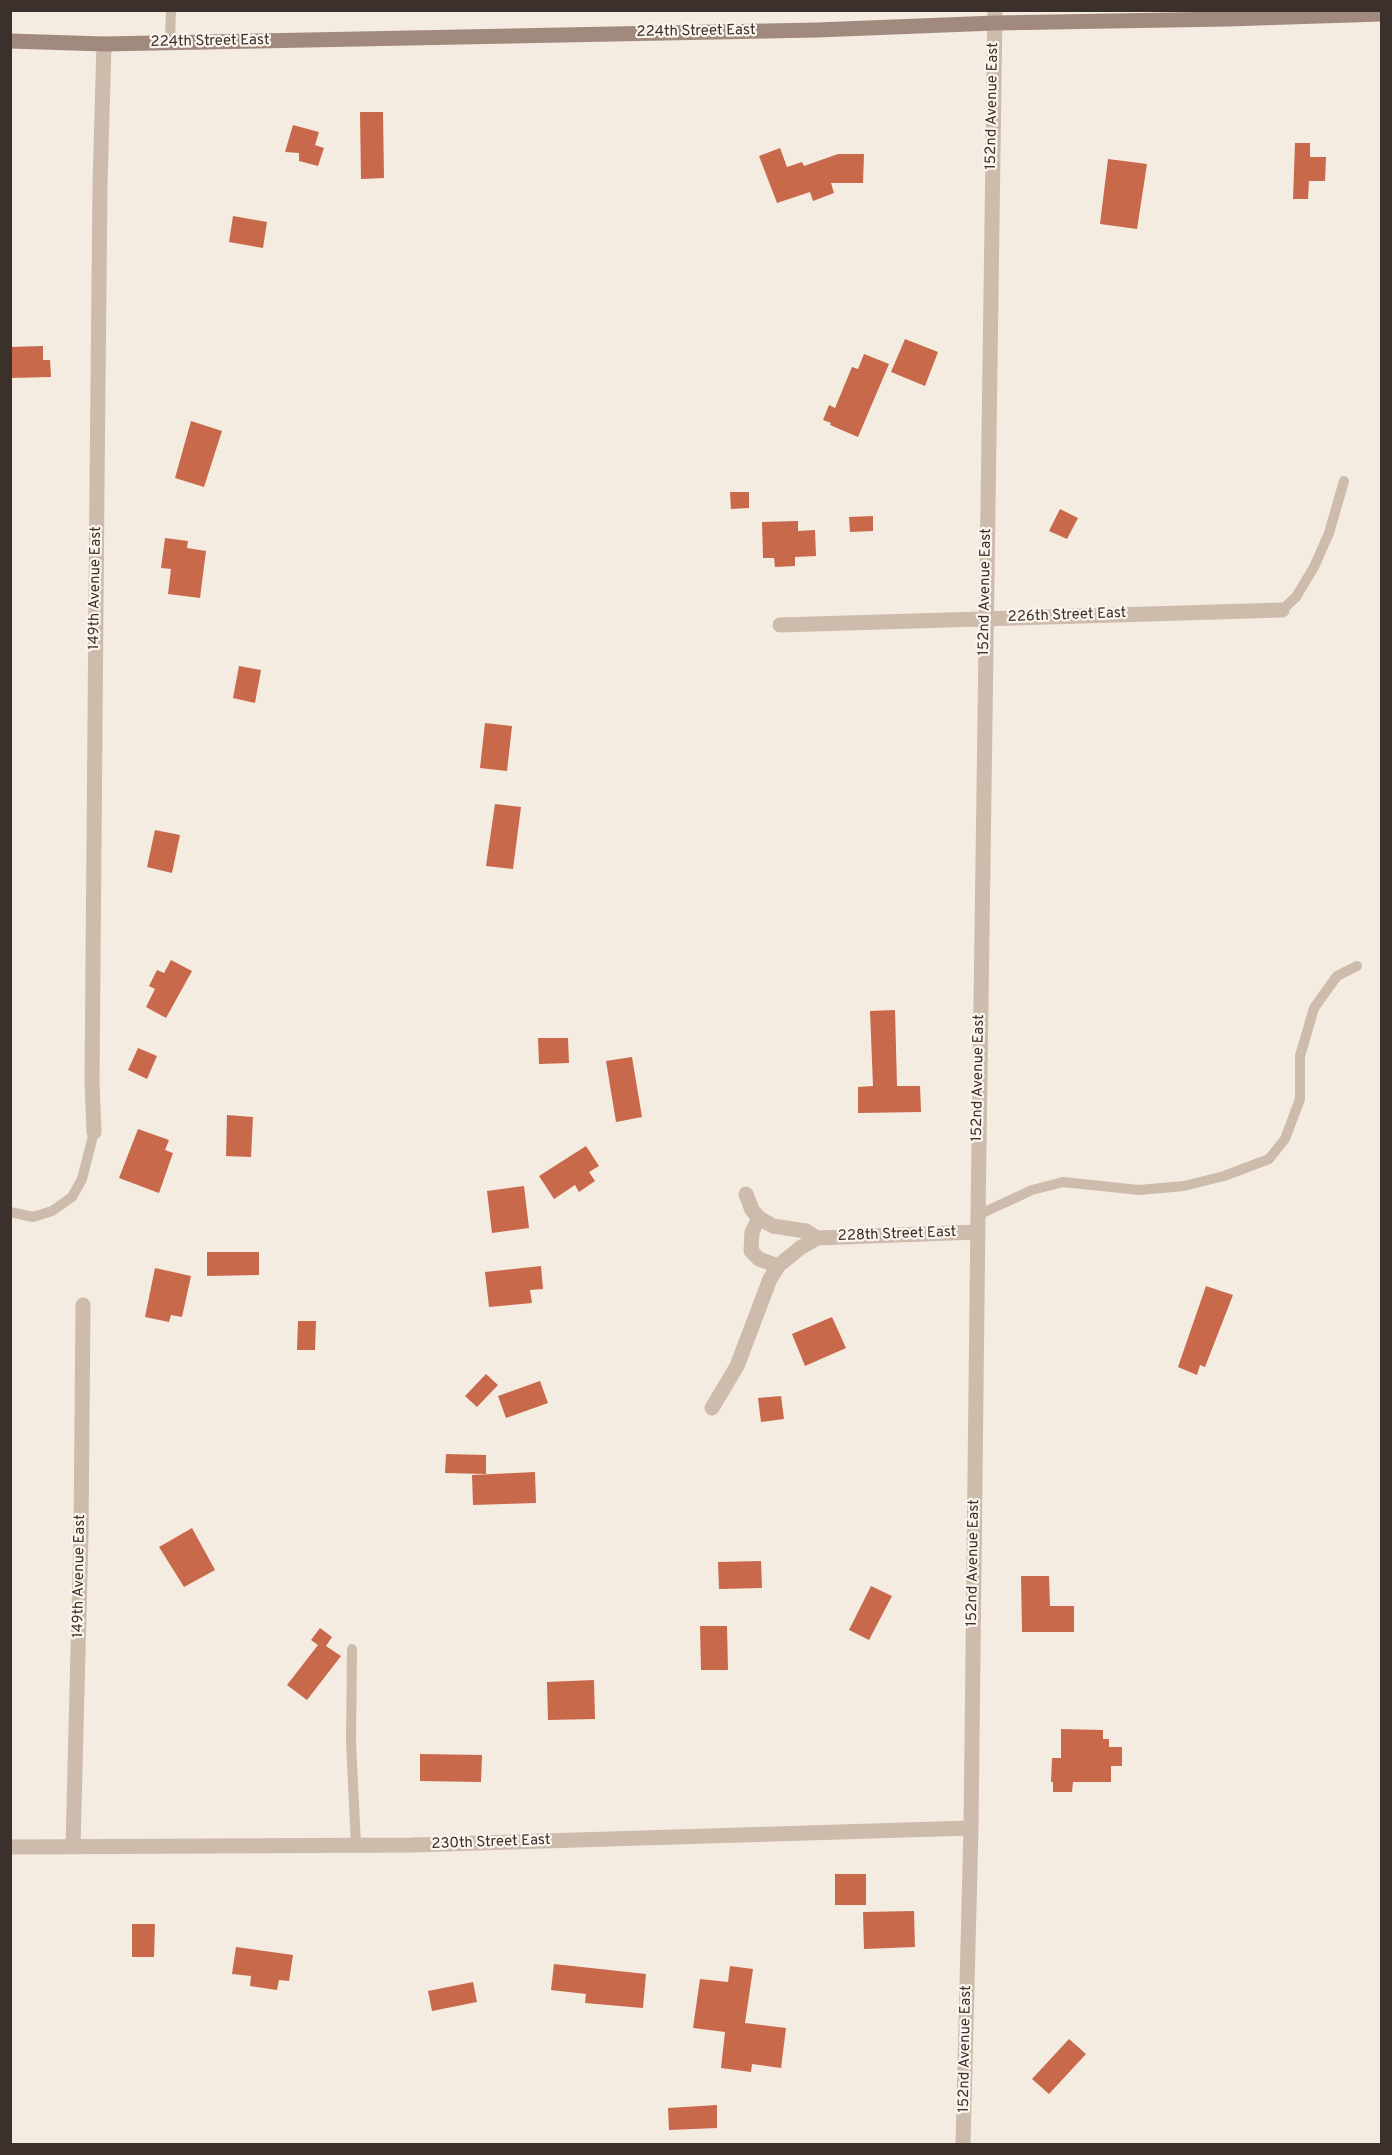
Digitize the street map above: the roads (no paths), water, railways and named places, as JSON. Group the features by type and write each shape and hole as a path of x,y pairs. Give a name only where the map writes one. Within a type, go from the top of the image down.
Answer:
{"street":[{"name":"224th Street East","path":"10,41 104,44 805,30 995,16 1227,19 1382,14"},
{"name":"152nd Avenue East","path":"963,2145 971,1828 977,1232 995,16"},
{"name":"149th Avenue East","path":"94,1132 92,1082 97,474 104,44"},
{"name":"226th Street East","path":"780,625 1282,610"},
{"path":"712,1408 736,1366 760,1301 778,1266 800,1248 817,1239 806,1231 773,1226 759,1218 752,1210 746,1194"},
{"path":"759,1218 752,1232 751,1251 759,1259 778,1266"},
{"name":"228th Street East","path":"817,1239 977,1232"},
{"name":"149th Avenue East","path":"74,1847 81,1534 83,1305"},
{"name":"230th Street East","path":"10,1847 424,1845 971,1828"}],"lane":[{"path":"170,42 171,10"},
{"path":"1282,610 1296,597 1314,567 1329,534 1344,481"},
{"path":"978,1215 1032,1190 1063,1182 1139,1190 1184,1186 1224,1176 1269,1159 1285,1139 1300,1100 1300,1056 1314,1008 1337,976 1357,966"},
{"path":"10,1212 33,1217 52,1211 72,1197 82,1179 94,1132"},
{"path":"352,1649 351,1742 356,1845"}]}
